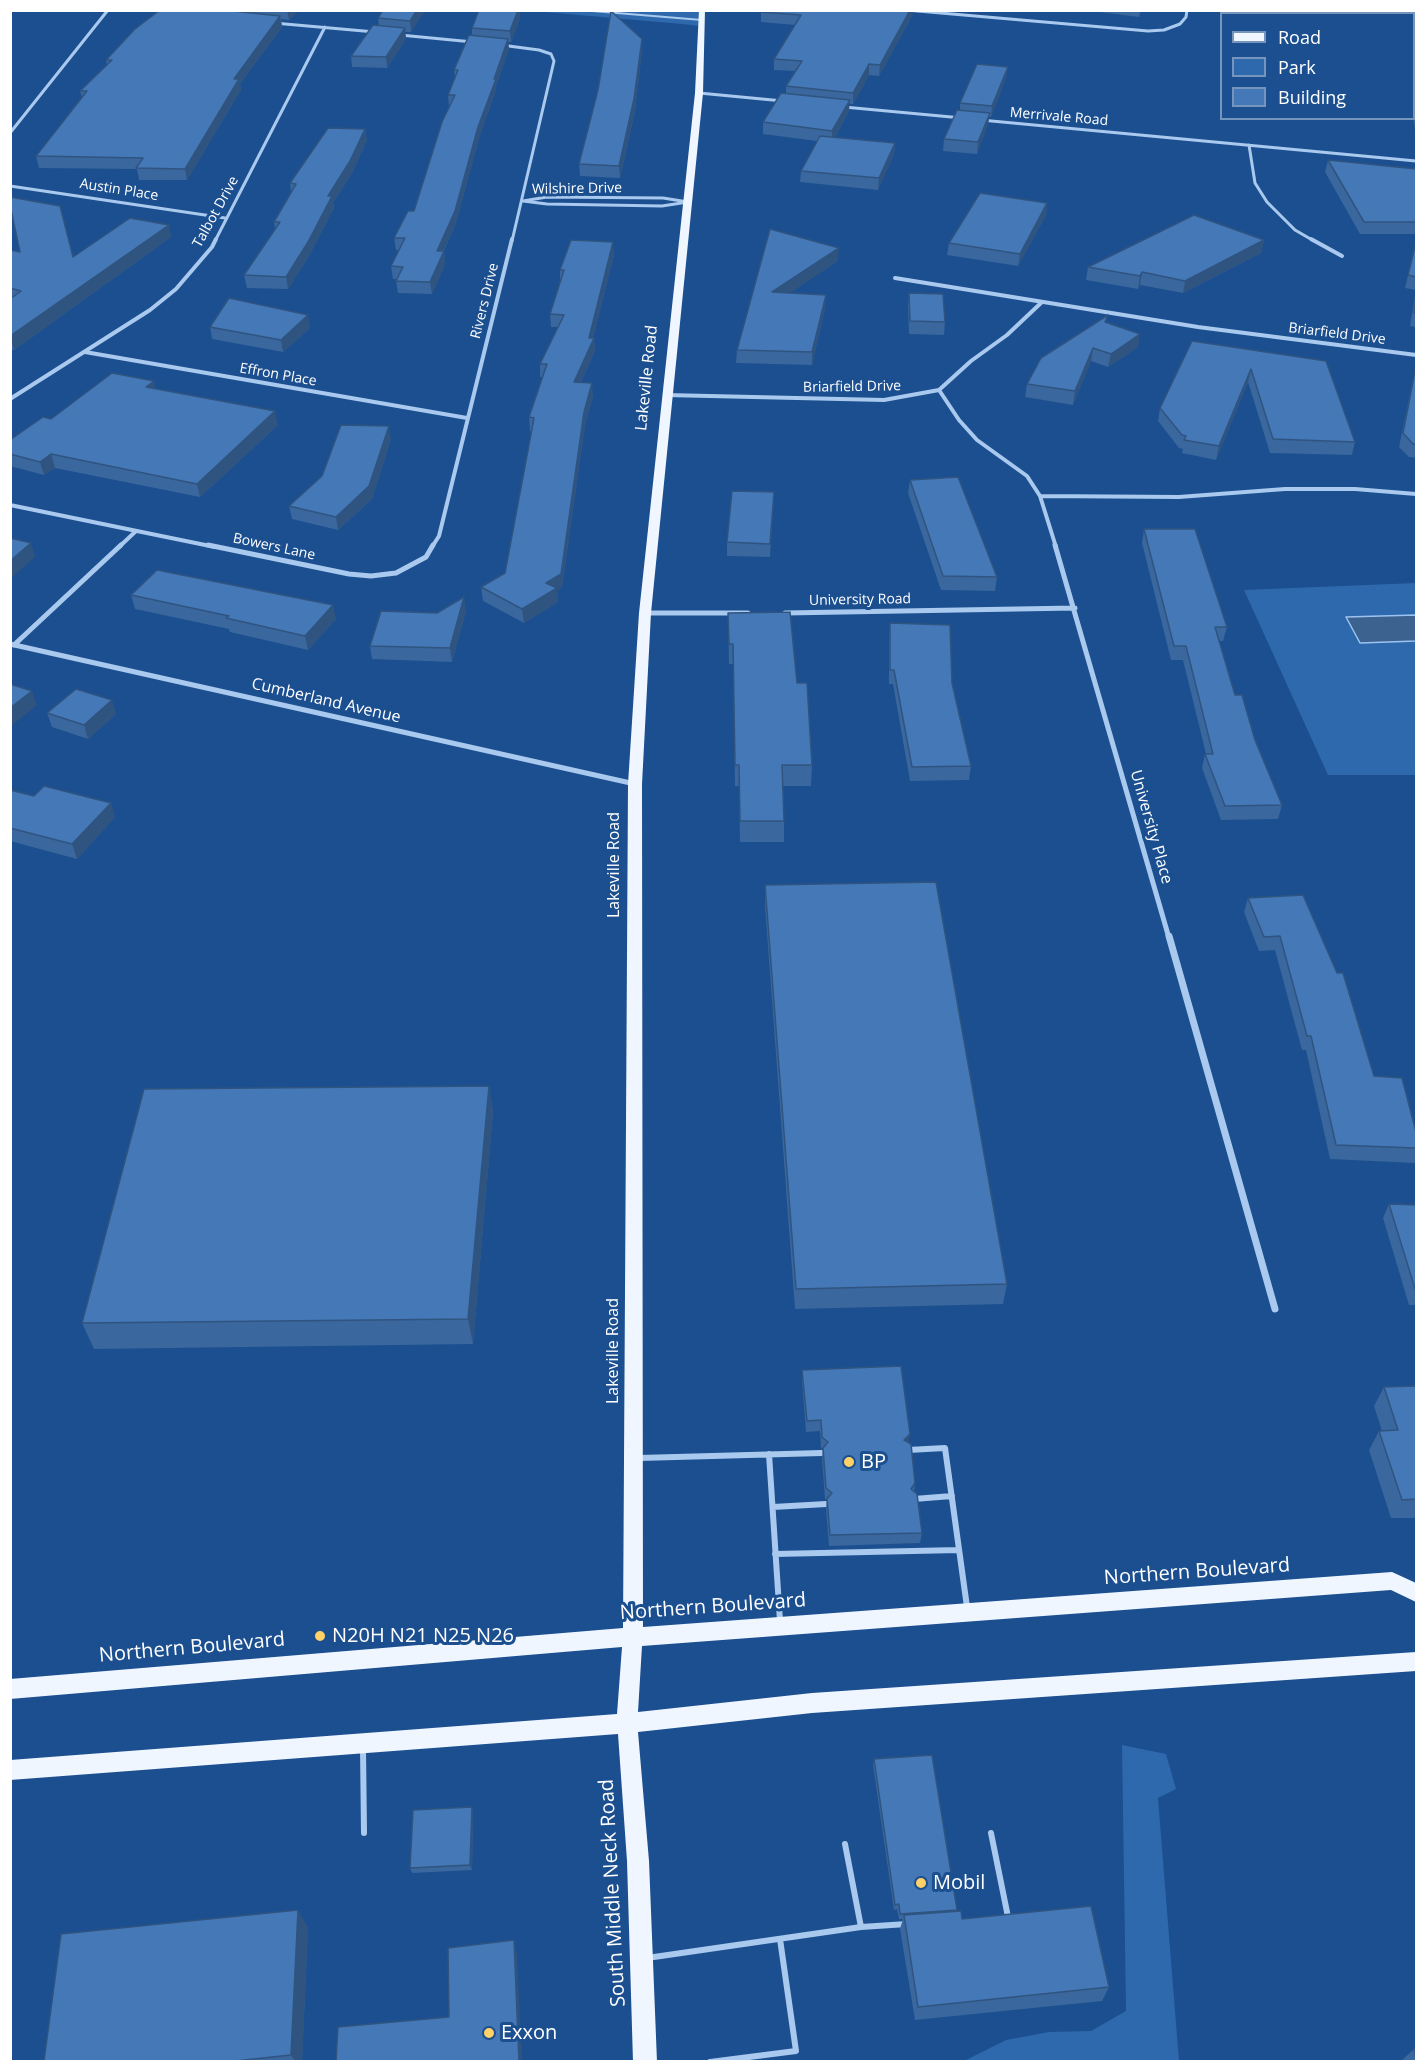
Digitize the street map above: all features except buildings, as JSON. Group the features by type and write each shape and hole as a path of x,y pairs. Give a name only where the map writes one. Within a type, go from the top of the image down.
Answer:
{"main road":[{"name":"Lakeville Road","path":"627,1723 633,1637 635,784 645,613 699,93 702,10"},
{"name":"Northern Boulevard","path":"10,1689 633,1637 1392,1581 1416,1593"},
{"path":"10,1770 627,1723 812,1703 1416,1662"},
{"name":"South Middle Neck Road","path":"627,1723 638,1861 645,2061"}],"street":[{"path":"10,133 108,10"},
{"path":"151,10 174,13"},
{"path":"906,10 1148,31 1164,30 1180,24 1186,18 1187,10"},
{"path":"267,22 383,33"},
{"name":"Talbot Drive","path":"10,399 150,310 176,289 212,248 225,218 297,85 325,27"},
{"path":"394,34 476,42"},
{"name":"Rivers Drive","path":"407,569 426,557 439,536 554,68 551,54 499,44"},
{"path":"699,93 790,101"},
{"path":"835,106 968,118"},
{"name":"Merrivale Road","path":"979,120 1416,161"},
{"path":"1249,145 1255,183 1267,202 1295,230 1342,256"},
{"name":"Austin Place","path":"10,186 225,218"},
{"name":"Wilshire Drive","path":"523,201 547,197 663,198 688,202"},
{"name":"Wilshire Drive","path":"523,201 547,204 662,206 688,202"},
{"name":"Briarfield Drive","path":"894,278 1198,327 1416,355"},
{"name":"Briarfield Drive","path":"666,395 884,400 939,390 1042,303"},
{"name":"Effron Place","path":"84,352 467,418"},
{"name":"University Place","path":"939,390 959,420 977,440 1027,476 1040,496 1075,608 1275,1309"},
{"path":"1040,496 1179,497 1285,489 1343,489 1416,494"},
{"name":"Bowers Lane","path":"10,505 350,574 383,575 407,569"},
{"path":"12,645 136,531"},
{"name":"University Road","path":"772,613 1075,608"},
{"path":"645,613 761,613"},
{"name":"Cumberland Avenue","path":"12,645 635,784"}],"lane":[{"path":"580,10 702,20"},
{"path":"908,1450 945,1448 968,1612"},
{"path":"633,1458 822,1453"},
{"path":"770,1454 780,1626"},
{"path":"914,1498 952,1496"},
{"path":"773,1507 826,1504"},
{"path":"776,1554 959,1550"},
{"path":"363,1743 364,1833"},
{"path":"991,1833 1010,1916 999,1917"},
{"path":"845,1844 861,1927"},
{"path":"641,1958 861,1927 918,1923"},
{"path":"710,2061 796,2051 780,1939"}],"green space":[{"path":"533,11 701,11 700,26"},
{"path":"1416,583 1416,775 1328,775 1244,590"},
{"path":"1122,1745 1166,1754 1176,1789 1158,1798 1179,2061 964,2061 1006,2040 1049,2032 1091,2031 1126,2011"}],"shaded area":[{"path":"1416,615 1416,641 1360,643 1346,617"}],"place":[{"name":"BP","path":"849,1462"},
{"name":"N20H N21 N25 N26","path":"320,1636"},
{"name":"Mobil","path":"921,1883"},
{"name":"Exxon","path":"489,2033"}]}
